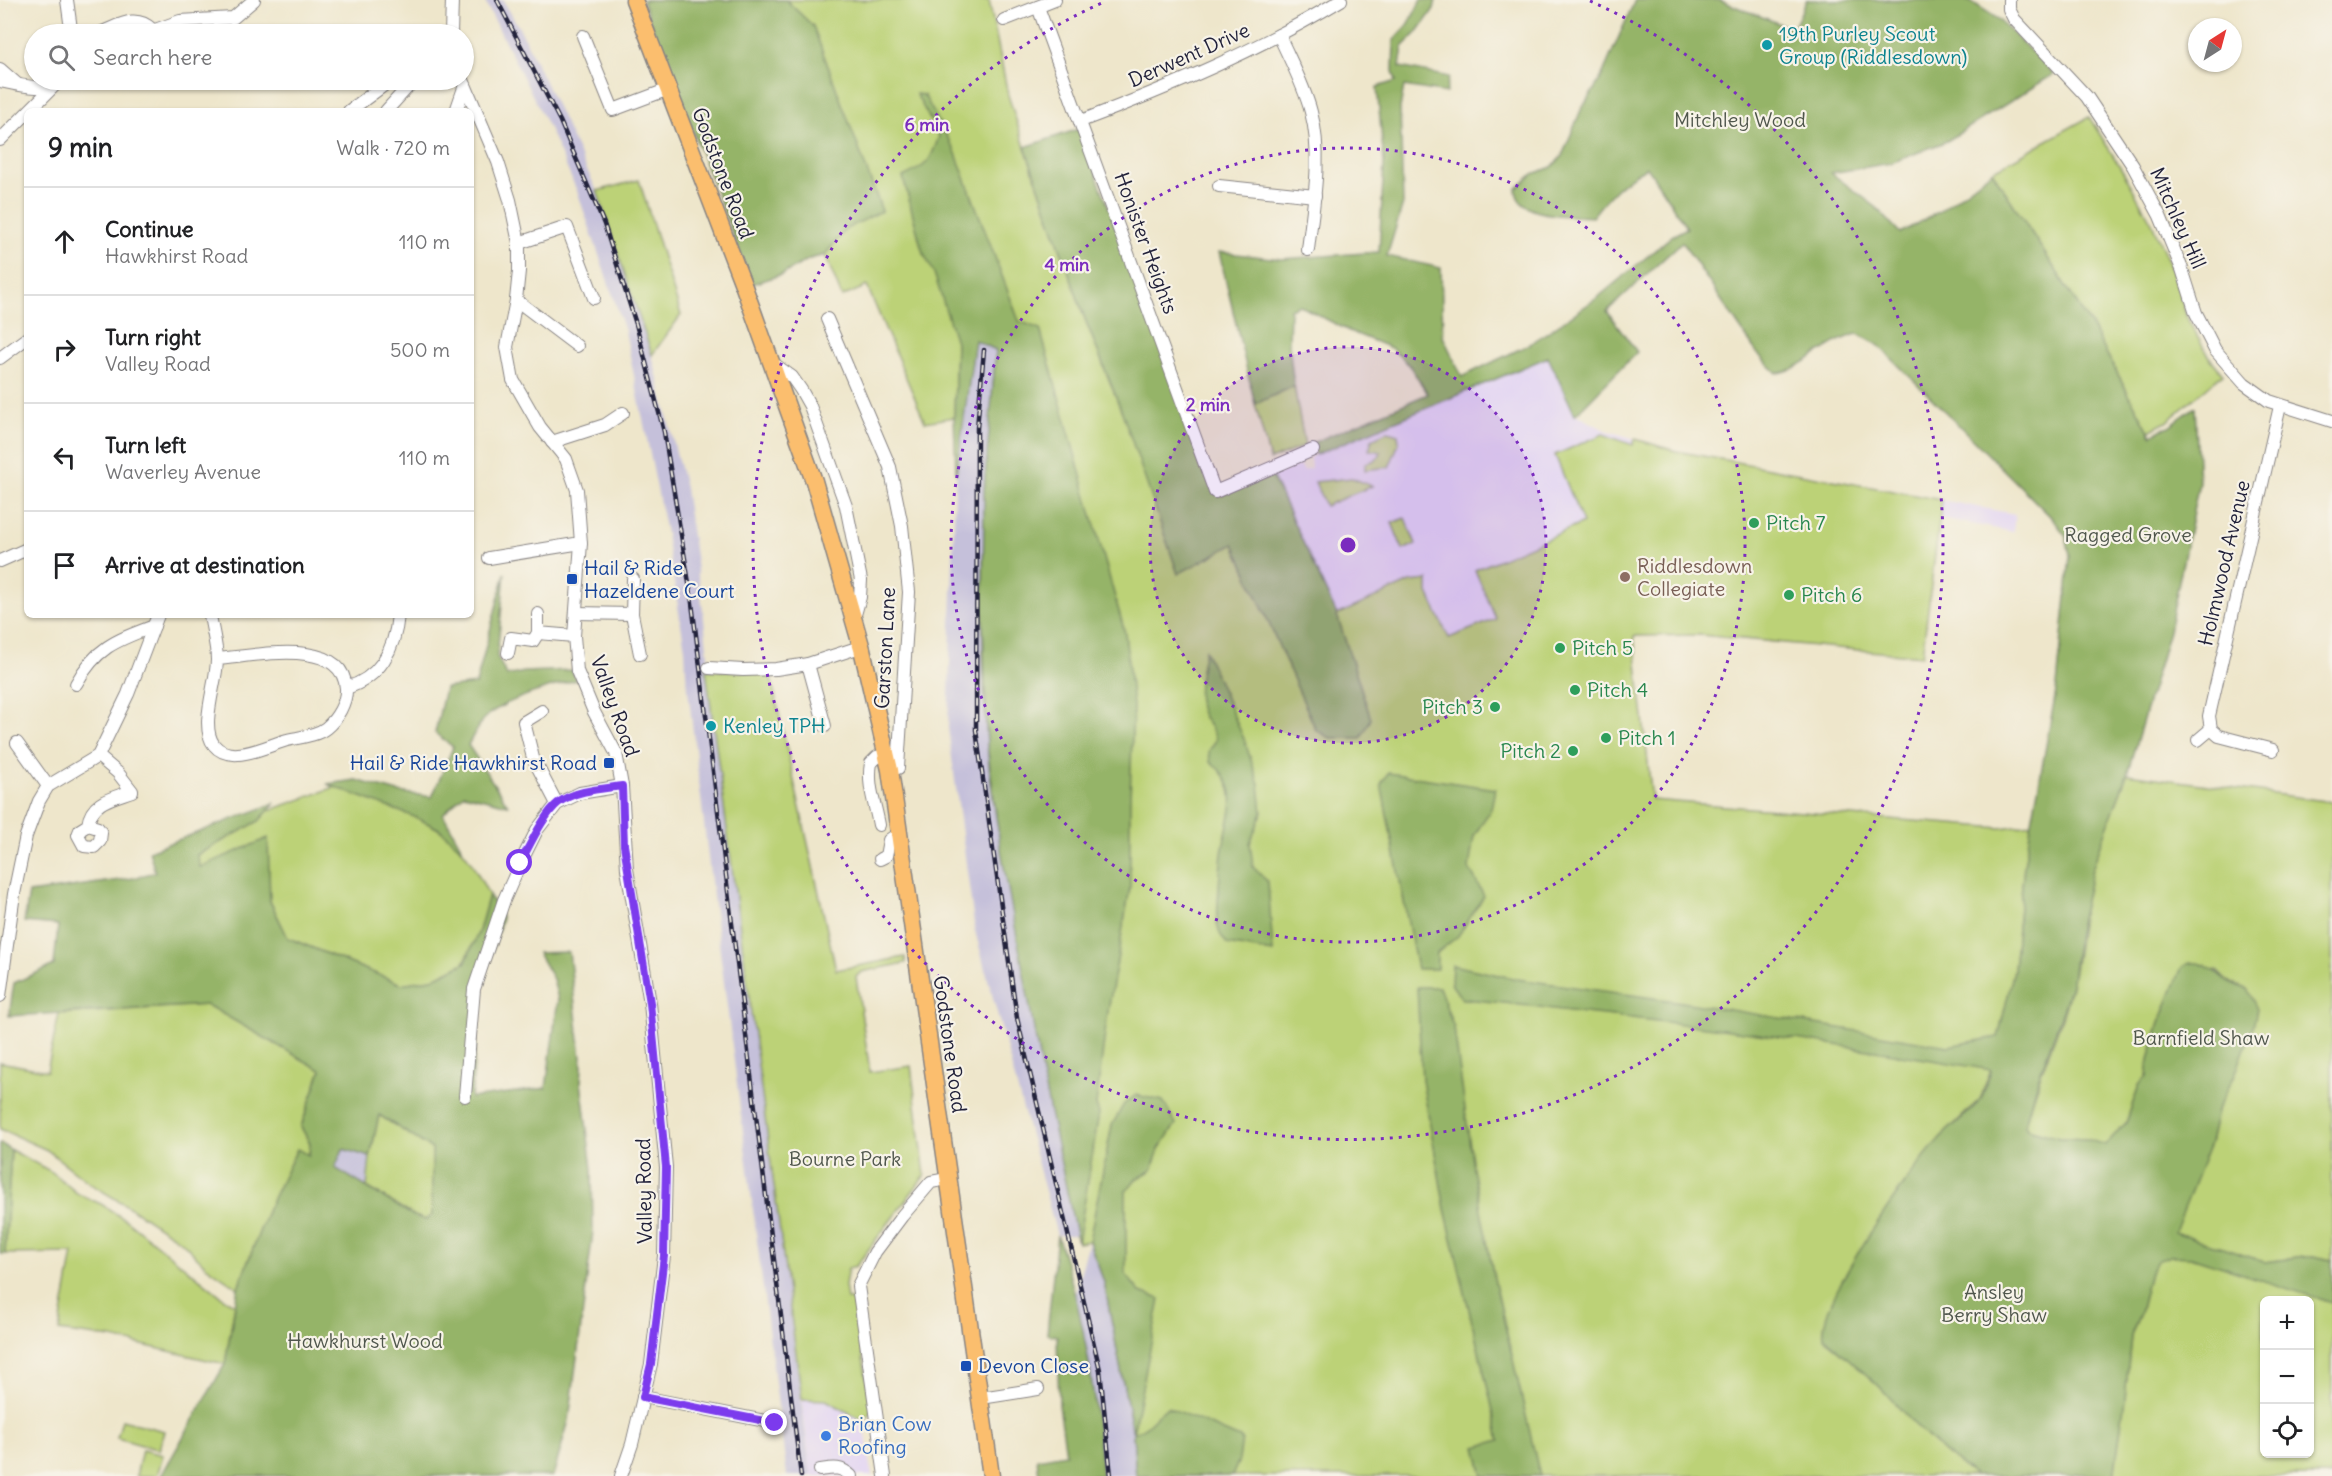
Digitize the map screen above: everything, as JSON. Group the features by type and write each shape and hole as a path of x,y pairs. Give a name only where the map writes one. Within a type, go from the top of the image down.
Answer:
{"highway":[{"name":"Godstone Road","path":"634,0 771,362 823,508 862,649 888,763 899,833 991,1476"}],"street":[{"path":"67,0 70,24"},
{"path":"171,24 180,21 233,18 254,0"},
{"path":"451,24 452,0"},
{"path":"1004,20 1055,0"},
{"name":"Derwent Drive","path":"1081,121 1146,97 1279,35 1341,0"},
{"name":"Mitchley Hill","path":"2009,0 2009,9 2014,20 2087,97 2133,166 2160,216 2182,269 2196,313 2215,350 2244,383 2263,397 2280,406 2332,422"},
{"name":"Honister Heights","path":"1038,7 1215,492 1313,450"},
{"path":"123,24 134,20 146,24"},
{"path":"1279,35 1311,112 1317,173 1308,250"},
{"path":"583,36 613,110 669,89"},
{"path":"0,69 18,85"},
{"path":"0,81 24,85"},
{"path":"32,108 50,90"},
{"path":"353,108 377,90"},
{"path":"389,108 405,90"},
{"path":"457,108 462,90"},
{"name":"Valley Road","path":"467,90 498,162 510,200 519,243 516,300 507,347 513,380 534,418 572,470 577,490 581,543 574,636 577,671 594,712 616,753 622,786 624,845 650,1003 666,1167 664,1256 651,1364 632,1444 621,1476"},
{"path":"0,140 24,116"},
{"path":"1219,186 1315,196"},
{"path":"519,243 567,227 594,298"},
{"path":"516,300 577,346"},
{"name":"Garston Lane","path":"827,319 890,467 902,526 909,592 898,768 888,763"},
{"path":"0,358 24,341"},
{"name":"Holmwood Avenue","path":"2211,729 2209,716 2280,406"},
{"path":"552,442 605,425 623,414"},
{"path":"489,558 581,543"},
{"path":"0,561 24,550"},
{"path":"633,579 632,614 640,654"},
{"path":"576,613 632,614"},
{"path":"508,653 511,638 533,641 538,633 538,614"},
{"path":"210,618 217,659 208,731 215,746 229,753 255,751 325,729 342,708 346,688 343,676 330,662 310,654 295,652 217,659"},
{"path":"76,684 87,664 115,640 156,621"},
{"path":"0,996 14,894 26,836 39,801 48,786 98,756 128,694 156,621"},
{"path":"346,688 358,684 383,663 393,644 398,621"},
{"path":"538,633 574,636"},
{"path":"709,668 764,670 808,664 857,648 862,649"},
{"path":"808,664 825,726"},
{"path":"542,711 524,722 533,758 557,804"},
{"path":"2198,740 2211,729 2219,736 2273,750"},
{"path":"17,743 48,786"},
{"path":"88,825 89,817 102,801 132,791 118,773 98,756"},
{"path":"879,825 868,775 871,763 877,757 888,763"},
{"path":"465,1096 474,989 513,878 537,830 557,804 580,793 622,786"},
{"path":"880,859 886,856 889,840 899,833"},
{"path":"885,1476 858,1286 875,1252 902,1216 931,1182 947,1179"},
{"path":"981,1398 1038,1389"},
{"path":"643,1397 775,1423"},
{"path":"820,1470 835,1467 843,1469 850,1476"}],"shaded area":[{"path":"484,0 503,0 522,33 597,191 652,355 685,488 703,610 709,667 706,670 811,1476 787,1476 709,865 685,649 665,528 625,331 577,191 549,128"},
{"path":"975,339 996,350 984,490 1018,936 1044,1084 1076,1235 1057,1235 975,931 948,728 955,488"},
{"name":"Riddlesdown Collegiate","path":"1548,356 1575,414 1605,430 1676,451 2015,514 2013,532 1940,518 1922,656 1701,635 1634,636 1652,800 1337,615 1272,476 1300,465 1304,471 1311,468 1310,457"},
{"path":"342,1149 370,1157 367,1187 335,1168"},
{"path":"1089,1241 1104,1282 1133,1433 1136,1476 1102,1476 1096,1406 1075,1294"},
{"path":"802,1399 826,1400 864,1421 872,1476 811,1476"}],"green space":[{"path":"642,0 989,0 1008,95 1085,319 1122,412 1218,496 1272,476 1337,615 1410,582 1428,580 1428,593 1449,638 1496,619 1475,570 1583,523 1555,455 1603,434 1633,445 1635,439 1676,451 1942,500 1922,656 1701,635 1634,636 1652,800 2001,828 2032,824 2024,865 2014,970 1994,1061 1980,1099 1941,1137 1902,1187 1867,1239 1827,1341 1873,1380 1937,1446 1977,1476 1136,1476 1133,1433 1104,1282 1089,1241 1078,1243 1070,1205 992,792 984,695 983,596 986,497 996,350 975,339 956,342 954,417 925,422 867,286 842,297 825,255 809,259 783,274 752,284"},
{"path":"642,0 786,0 813,26 882,211 846,229 825,255 809,259 783,274 752,284"},
{"path":"1421,0 1436,0 1434,9 1417,33 1403,47 1400,67 1449,77 1446,93 1404,86 1400,108 1403,204 1387,256 1441,268 1443,336 1462,377 1530,344 1597,298 1672,236 1687,228 1647,167 1616,189 1592,217 1535,211 1525,206 1519,199 1516,189 1533,174 1552,167 1562,156 1581,110 1600,80 1635,0 1719,0 1793,29 1807,0 1969,0 1998,19 2054,74 1947,141 1891,163 1831,173 1876,207 1900,233 1940,211 1992,171 2092,327 2151,435 2169,426 2195,407 2199,482 2169,631 2127,774 2092,869 2078,933 2072,981 2035,1088 2025,1125 2027,1129 2059,1138 2086,1139 2105,1145 2126,1123 2139,1085 2147,1077 2149,1060 2160,1022 2182,967 2200,963 2228,981 2248,990 2257,1009 2253,1027 2235,1075 2218,1107 2210,1143 2175,1232 2264,1262 2313,1256 2332,1260 2332,1303 2191,1257 2170,1256 2157,1261 2150,1272 2140,1313 2131,1335 2114,1476 2078,1474 2072,1476 1975,1476 1943,1451 1879,1386 1824,1337 1826,1319 1835,1295 1869,1235 1927,1154 1945,1133 1980,1100 1991,1070 1738,1031 1462,999 1451,984 1452,965 1517,979 1682,1002 1948,1046 1998,1037 2014,970 2024,865 2057,686 2070,555 2066,536 2054,520 1877,344 1858,334 1847,337 1795,367 1777,373 1757,353 1682,242 1607,311 1637,352 1575,415 1548,357 1315,455 1312,443 1428,394 1409,365 1391,348 1349,331 1299,305 1290,309 1289,344 1294,386 1255,404 1219,252 1281,259 1379,252 1384,163 1377,87 1396,81 1393,71 1394,40 1408,25"},
{"path":"916,94 924,95 955,151 1019,321 1040,329 1125,633 1133,706 1130,888 1107,1017 1096,1105 1099,1113 1078,1243 1044,1084 1000,845 987,744 983,620 984,490 996,350 975,340 956,475 954,417 956,342 934,273 922,250 903,177 927,162 939,136"},
{"path":"2089,117 2152,223 2173,273 2187,318 2207,354 2223,374 2166,422 2149,431 2092,327 1992,171"},
{"path":"1079,129 1218,496 1272,476 1337,615 1371,719 1361,738 1330,738 1316,730 1234,544 1178,574 1122,412 1085,319 1025,147"},
{"path":"639,180 681,315 652,355 597,191"},
{"path":"1294,386 1305,446 1270,460 1255,404"},
{"path":"1388,431 1398,434 1399,443 1389,467 1365,470 1365,463 1377,459 1381,452 1369,450 1372,439"},
{"path":"1352,478 1372,486 1325,506 1315,482"},
{"path":"1405,518 1416,544 1403,550 1392,523"},
{"path":"505,573 497,656 507,676 524,672 572,670 576,680 508,703 489,714 480,724 468,745 508,805 464,794 443,814 463,850 439,829 417,818 327,784 356,780 398,792 432,797 453,747 435,733 445,688 476,684"},
{"path":"1205,650 1244,739 1259,784 1262,813 1250,843 1253,867 1268,882 1273,952 1227,944 1217,924 1221,863 1230,816 1231,794 1228,783 1221,772 1210,761 1209,751 1216,740 1199,704 1199,680"},
{"name":"Bourne Park","path":"706,670 770,673 836,970 905,957 906,963 861,972 856,977 870,1072 911,1066 925,1175 856,1266 848,1268 845,1285 847,1300 853,1300 872,1411 864,1421 826,1400 802,1399"},
{"path":"1388,773 1495,789 1491,809 1474,836 1469,868 1484,896 1458,936 1437,953 1437,969 1417,969 1381,784"},
{"path":"2127,774 2332,802 2332,1260 2313,1256 2265,1262 2332,1285 2332,1476 2114,1476 2131,1335 2140,1313 2150,1272 2210,1143 2218,1107 2235,1075 2241,1054 2248,990 2226,980 2216,970 2169,1005 2160,1022 2149,1060 2147,1077 2139,1086 2126,1123 2105,1146 2086,1139 2059,1138 2027,1129 2025,1125 2030,1107 2068,1000 2085,896 2100,845"},
{"path":"335,787 386,804 421,820 452,839 467,856 489,895 479,931 464,963 432,979 401,984 288,938 270,901 200,867 197,855 259,821 268,811"},
{"name":"Hawkhurst Wood","path":"275,803 259,821 197,855 200,867 268,838 270,901 288,938 401,984 432,979 465,963 479,931 489,895 502,918 480,991 471,1098 546,1088 558,999 553,979 538,953 569,952 592,1169 593,1231 569,1420 553,1476 161,1476 225,1364 238,1288 268,1209 297,1149 309,1155 310,1143 301,1127 321,1070 207,1005 9,1016 14,983 54,965 58,925 24,922 29,893 134,878 155,872 149,851","holes":["379,1115 432,1149 432,1215 426,1220 414,1216 335,1168 343,1149 370,1157"]},
{"path":"1417,987 1439,987 1454,1028 1473,1168 1494,1278 1540,1476 1483,1476 1476,1447 1500,1440 1445,1209 1422,1080"},
{"path":"207,1005 321,1070 301,1127 310,1143 309,1155 297,1150 268,1209 238,1288 206,1266 182,1242 92,1185 47,1150 0,1129 0,1062 47,1071 59,1014"},
{"path":"1136,1095 1163,1101 1176,1124 1159,1149 1152,1170 1136,1179 1126,1191 1126,1275 1140,1292 1160,1299 1133,1433 1104,1282 1089,1241 1112,1125 1124,1104"},
{"path":"379,1115 433,1149 432,1215 426,1220 414,1216 367,1187 370,1157"},
{"path":"0,1143 11,1150 5,1254 0,1254"},
{"path":"11,1150 52,1172 78,1194 101,1204 126,1220 226,1300 235,1304 225,1364 112,1338 59,1331 73,1253 5,1254"},
{"path":"1057,1235 1082,1324 1096,1415 1102,1476 1039,1476 1037,1459 1066,1454 1059,1405 1057,1336 1047,1334"},
{"path":"1168,1407 1242,1439 1239,1460 1232,1476 1136,1476 1133,1433 1144,1428"},
{"path":"122,1420 164,1431 159,1450 117,1438"},
{"path":"142,1450 163,1455 157,1476 136,1476"}],"railway":[{"path":"497,0 560,121 604,224 636,324 664,432 691,595 801,1476"},
{"path":"984,350 977,428 976,730 1017,1018 1100,1370 1111,1476"}],"place":[{"name":"19th Purley Scout Group (Riddlesdown)","path":"1767,45"},
{"name":"Pitch 7","path":"1754,523"},
{"name":"Riddlesdown Collegiate","path":"1625,577"},
{"name":"Hail & Ride Hazeldene Court","path":"572,579"},
{"name":"Pitch 6","path":"1789,595"},
{"name":"Pitch 5","path":"1560,648"},
{"name":"Pitch 4","path":"1575,690"},
{"name":"Pitch 3","path":"1495,707"},
{"name":"Kenley TPH","path":"711,726"},
{"name":"Pitch 1","path":"1606,738"},
{"name":"Pitch 2","path":"1573,751"},
{"name":"Hail & Ride Hawkhirst Road","path":"609,763"},
{"name":"Devon Close","path":"966,1366"},
{"name":"Brian Cow Roofing","path":"826,1436"}],"route":[{"path":"520,863 537,830 557,804 580,793 622,786 624,845 650,1003 666,1167 664,1256 651,1364 643,1397 775,1423"}],"park label":[{"name":"Mitchley Wood","path":"1740,120"},
{"name":"Ragged Grove","path":"2128,535"},
{"name":"Barnfield Shaw","path":"2201,1038"},
{"name":"Ansley Berry Shaw","path":"1994,1304"}]}
